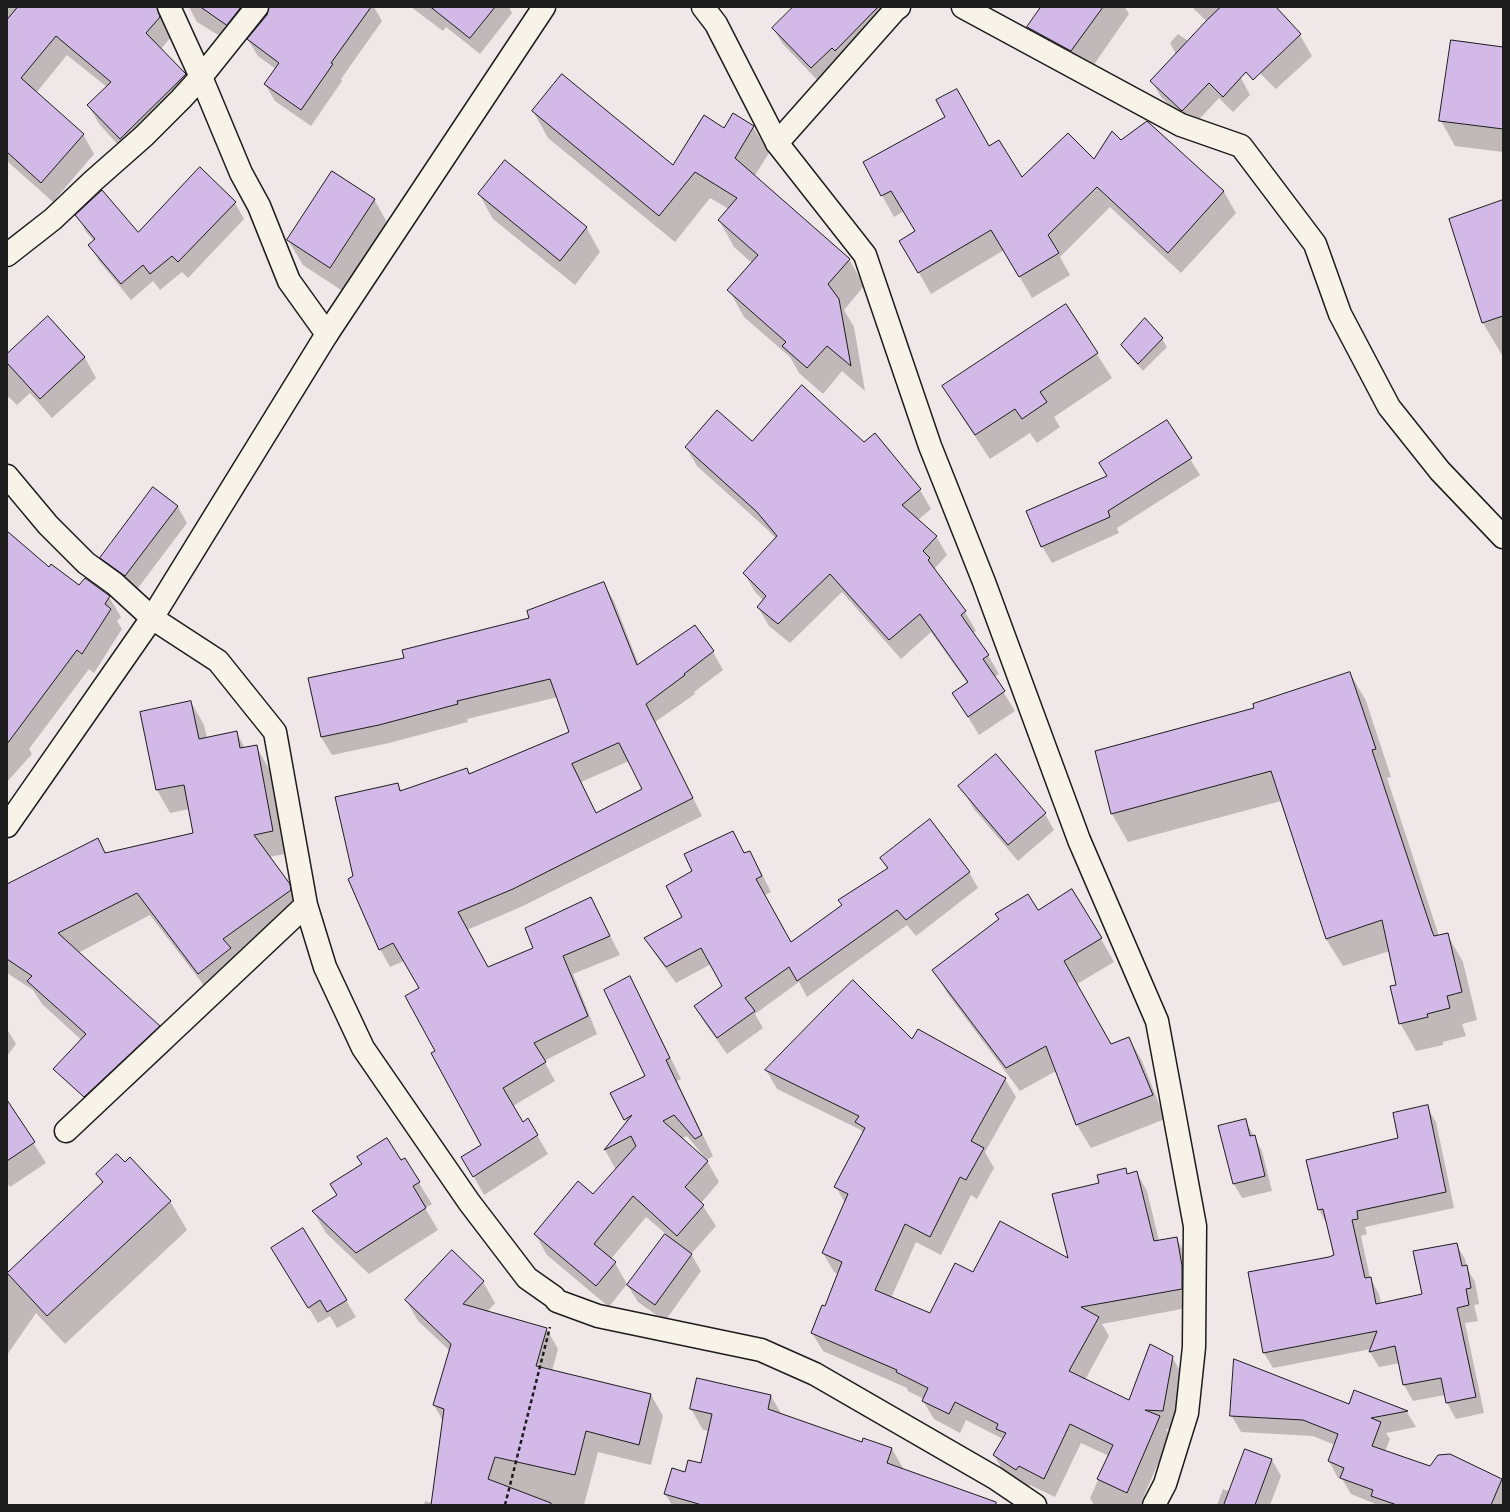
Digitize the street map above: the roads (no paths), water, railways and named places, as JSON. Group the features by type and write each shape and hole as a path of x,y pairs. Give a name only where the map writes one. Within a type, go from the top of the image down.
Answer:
{"street":[{"path":"168,7 201,77 241,173 259,206 288,281 327,334"},
{"path":"7,255 53,218 144,136 181,100 257,7"},
{"path":"7,826 152,618 327,334 544,7"},
{"path":"703,7 716,24 777,143 865,255 930,446 984,582 1080,840 1157,1022 1195,1226 1194,1347 1187,1412 1165,1484 1154,1505"},
{"path":"777,143 895,10 900,7"},
{"path":"963,7 1181,125 1241,146 1315,244 1340,314 1389,407 1440,471 1503,537"},
{"path":"7,476 48,525 86,563 115,584 152,618 218,661 275,732 306,905 325,967 363,1048 469,1202 527,1278 554,1297 556,1301 598,1316 761,1350 815,1374 994,1478 1035,1505"},
{"path":"66,1131 306,905"}]}
